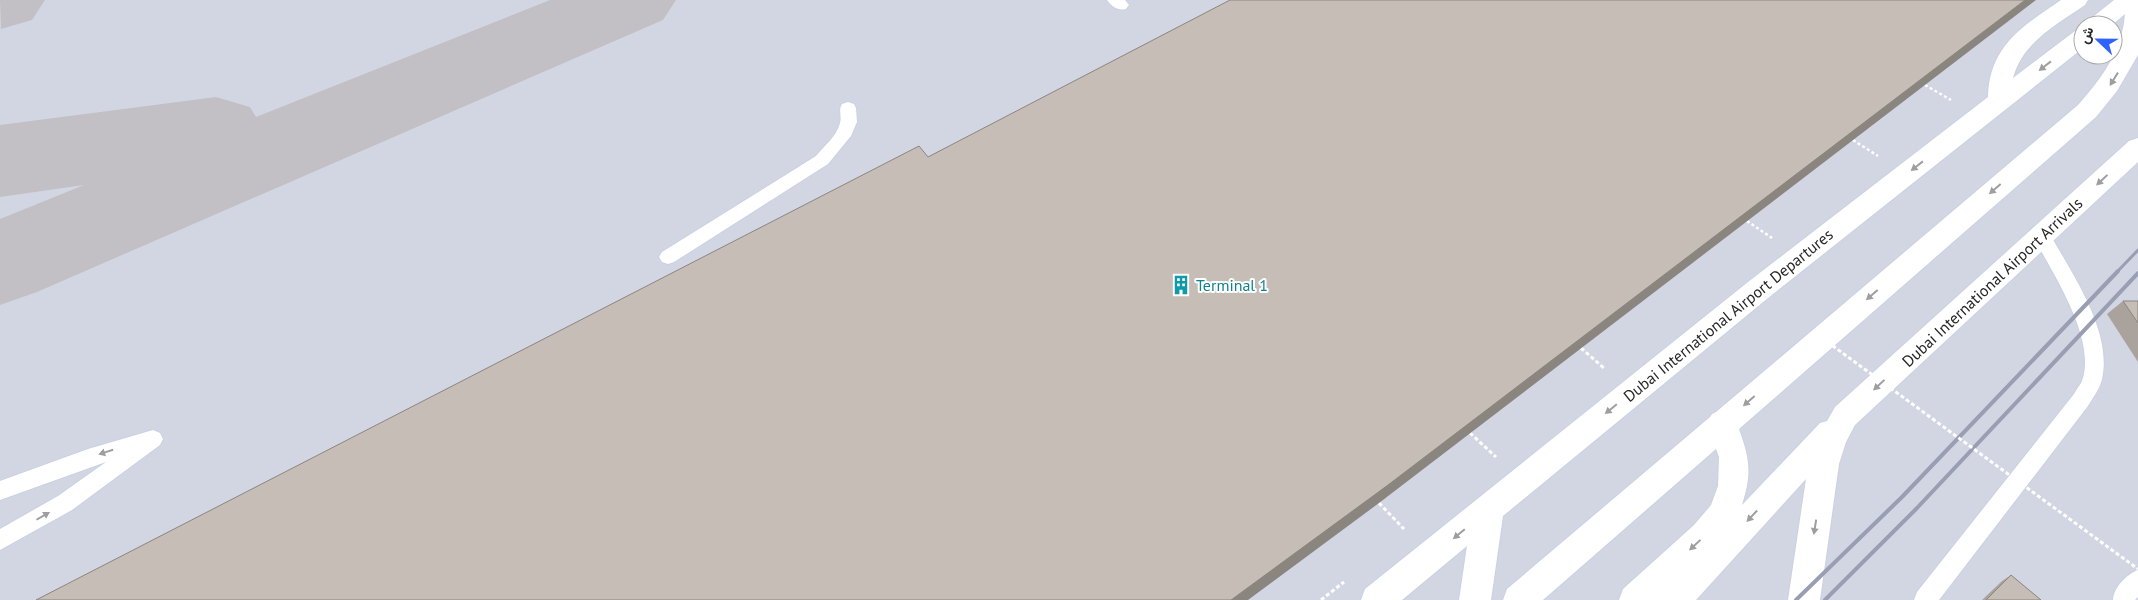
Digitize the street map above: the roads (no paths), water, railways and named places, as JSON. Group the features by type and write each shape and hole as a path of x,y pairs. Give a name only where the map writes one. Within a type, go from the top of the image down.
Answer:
{"main road":[{"path":"2000,102 2001,78 2009,56 2023,38 2077,0"},
{"path":"2109,15 2128,0"},
{"path":"1519,600 2087,111 2111,84 2128,54 2137,23 2138,0"},
{"name":"Dubai International Airport Departures","path":"1377,600 1758,290 2073,44"},
{"name":"Dubai International Airport Arrivals","path":"1635,600 1667,591 1845,416 2138,147"},
{"name":"Dubai International Airport Arrivals","path":"1804,600 1824,464 1832,439 1845,416"},
{"name":"Dubai International Airport Arrivals","path":"1667,591 1705,535 1724,513 1733,486 1734,457 1722,424"},
{"path":"1475,600 1489,508"}],"lane":[{"path":"668,257 822,160 843,136 848,122 848,108"},
{"path":"1925,600 2080,400 2092,380 2095,357 2090,331 2042,236"},
{"path":"0,491 106,452 153,440 65,503 0,540"},
{"path":"2123,598 2138,580"}],"railway":[{"path":"2117,272 2138,250"},
{"path":"1796,600 1902,497 2118,271"},
{"path":"1825,600 1917,508 2138,273"}],"place":[{"name":"Terminal 1","path":"1181,285"}]}
